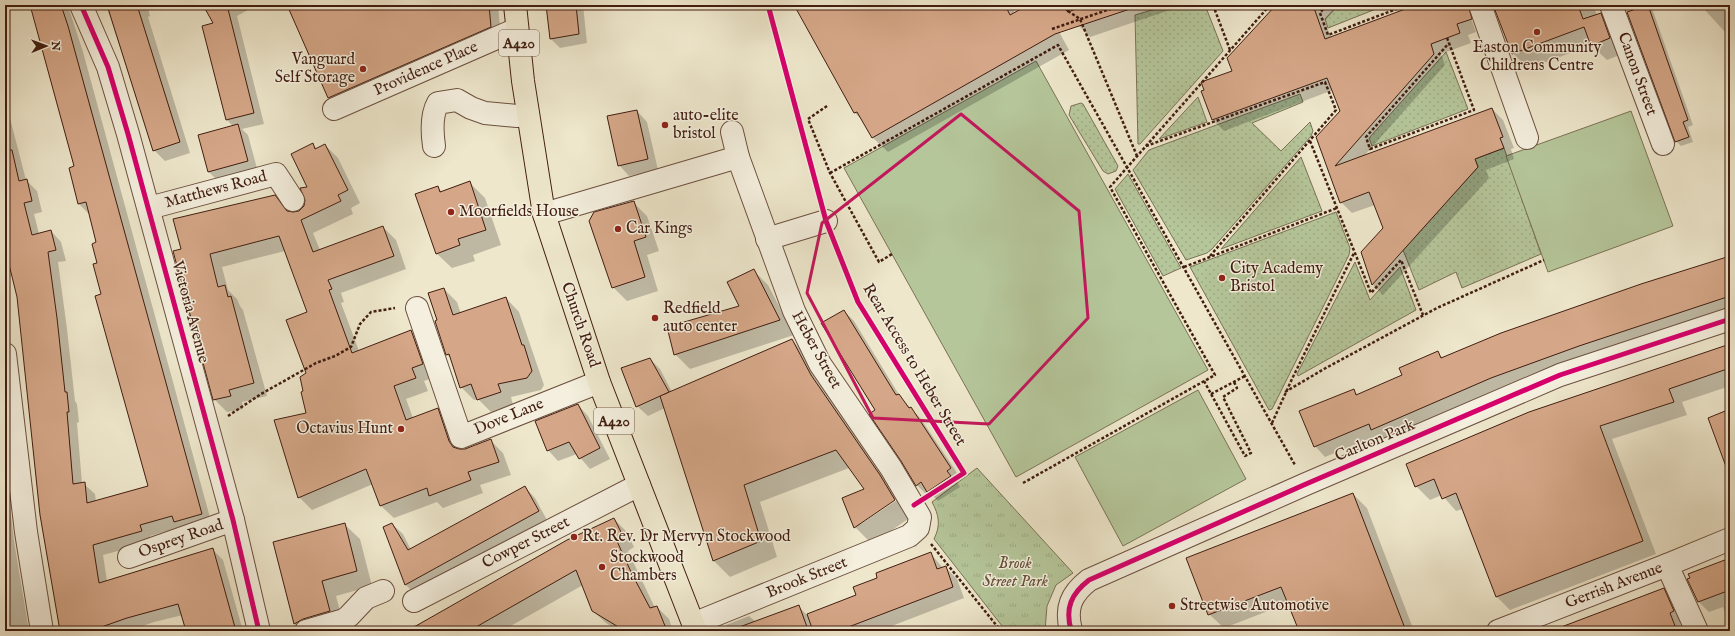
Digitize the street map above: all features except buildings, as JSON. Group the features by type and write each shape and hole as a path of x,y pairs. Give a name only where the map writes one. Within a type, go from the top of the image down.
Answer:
{"main road":[{"name":"Church Road","path":"515,5 527,114 544,214 599,382 694,628"}],"street":[{"name":"Victoria Avenue","path":"81,5 108,67 149,208 207,429 233,520 259,631"},
{"path":"1480,5 1527,138"},
{"name":"Canon Street","path":"1612,5 1663,144"},
{"name":"Providence Place","path":"334,109 517,29"},
{"path":"434,146 433,120 435,108 438,103 457,100 485,113 517,116 527,114"},
{"name":"Heber Street","path":"732,132 738,157 794,311 820,364 914,505 920,517 918,528"},
{"path":"544,214 738,157"},
{"name":"Matthews Road","path":"149,208 276,174 293,200"},
{"path":"768,239 826,221"},
{"name":"Dove Lane","path":"417,308 461,437 599,382"},
{"name":"Carlton Park","path":"1072,631 1069,613 1072,598 1079,588 1089,580 1306,484 1560,375 1730,319"},
{"path":"5,354 26,532 42,631"},
{"name":"Cowper Street","path":"414,601 639,485"},
{"name":"Osprey Road","path":"129,557 233,520"},
{"name":"Brook Street","path":"694,628 909,536 918,528"},
{"name":"Gerrish Avenue","path":"1498,631 1526,626 1730,539"},
{"path":"1667,565 1697,631"},
{"path":"306,631 344,620 354,612 362,601 383,591"}],"path":[{"path":"1064,5 1068,11 1080,20 1137,156"},
{"path":"1068,11 1085,5"},
{"path":"1052,29 1122,5"},
{"path":"1213,5 1230,50"},
{"path":"1023,483 1215,374 1110,187 1270,5"},
{"path":"1326,5 1320,13 1328,35 1407,5"},
{"path":"1446,38 1449,43 1474,110 1370,149 1366,137 1449,43"},
{"path":"830,173 1058,45 1295,465"},
{"path":"1146,147 1325,82 1336,110 1210,256"},
{"path":"827,106 808,118 830,173 879,262 892,254"},
{"path":"1310,141 1371,293 1401,260 1423,315"},
{"path":"1184,266 1337,208"},
{"path":"1272,423 1285,392 1355,252"},
{"path":"1285,392 1423,315 1544,260"},
{"path":"207,429 261,394 316,363 335,356 351,347 360,324 371,312 385,309 417,308"},
{"path":"1211,394 1245,376"},
{"path":"1204,381 1245,456 1251,453 1223,396 1237,388 1234,382"},
{"path":"918,528 1001,631"}],"highlighted area":[{"path":"961,114 1079,211 1088,318 989,424 873,418 807,293 822,223"}],"green space":[{"path":"1169,5 1205,5 1223,51 1140,144 1138,144 1135,15"},
{"path":"1338,5 1386,5 1328,28 1325,19"},
{"path":"1446,52 1468,109 1372,146 1369,138"},
{"path":"1036,61 1208,370 1016,477 844,168"},
{"path":"1300,94 1303,102 1252,123 1281,151 1310,122 1313,131 1311,136 1212,249 1207,253 1186,260 1133,170 1149,150"},
{"path":"1198,97 1207,122 1159,139"},
{"path":"1081,103 1083,104 1118,166 1116,171 1108,174 1103,171 1069,115 1071,106"},
{"path":"1631,111 1673,226 1548,272 1506,156"},
{"path":"1504,148 1541,254 1462,288 1456,272 1419,290 1403,250 1478,167 1475,159"},
{"path":"1301,157 1322,211 1221,249"},
{"path":"1128,174 1181,268 1163,276 1115,189"},
{"path":"1336,212 1350,248 1349,255 1272,409 1269,410 1190,267"},
{"path":"1355,262 1370,300 1400,267 1416,310 1298,376 1297,374"},
{"path":"1198,390 1246,479 1123,546 1075,457"},
{"name":"Brook Street Park","path":"977,468 1073,573 1056,585 1047,606 1045,631 1006,631 934,539 938,529 938,520 932,502"}],"cycle path":[{"path":"81,5 108,67 128,134 233,520 259,631"},
{"name":"Rear Access to Heber Street","path":"768,5 826,221 858,302 964,473 914,505"},
{"path":"1071,630 1069,622 1069,608 1071,602 1078,591 1089,580 1306,484 1560,375 1730,319"}],"place":[{"name":"Easton Community Childrens Centre","path":"1537,32"},
{"name":"Vanguard Self Storage","path":"363,69"},
{"name":"auto-elite bristol","path":"665,125"},
{"name":"Moorfields House","path":"451,212"},
{"name":"Car Kings","path":"618,229"},
{"name":"City Academy Bristol","path":"1222,278"},
{"name":"Redfield auto center","path":"655,318"},
{"name":"Octavius Hunt","path":"401,429"},
{"name":"Rt. Rev. Dr Mervyn Stockwood","path":"574,537"},
{"name":"Stockwood Chambers","path":"602,567"},
{"name":"Streetwise Automotive","path":"1172,606"}]}
